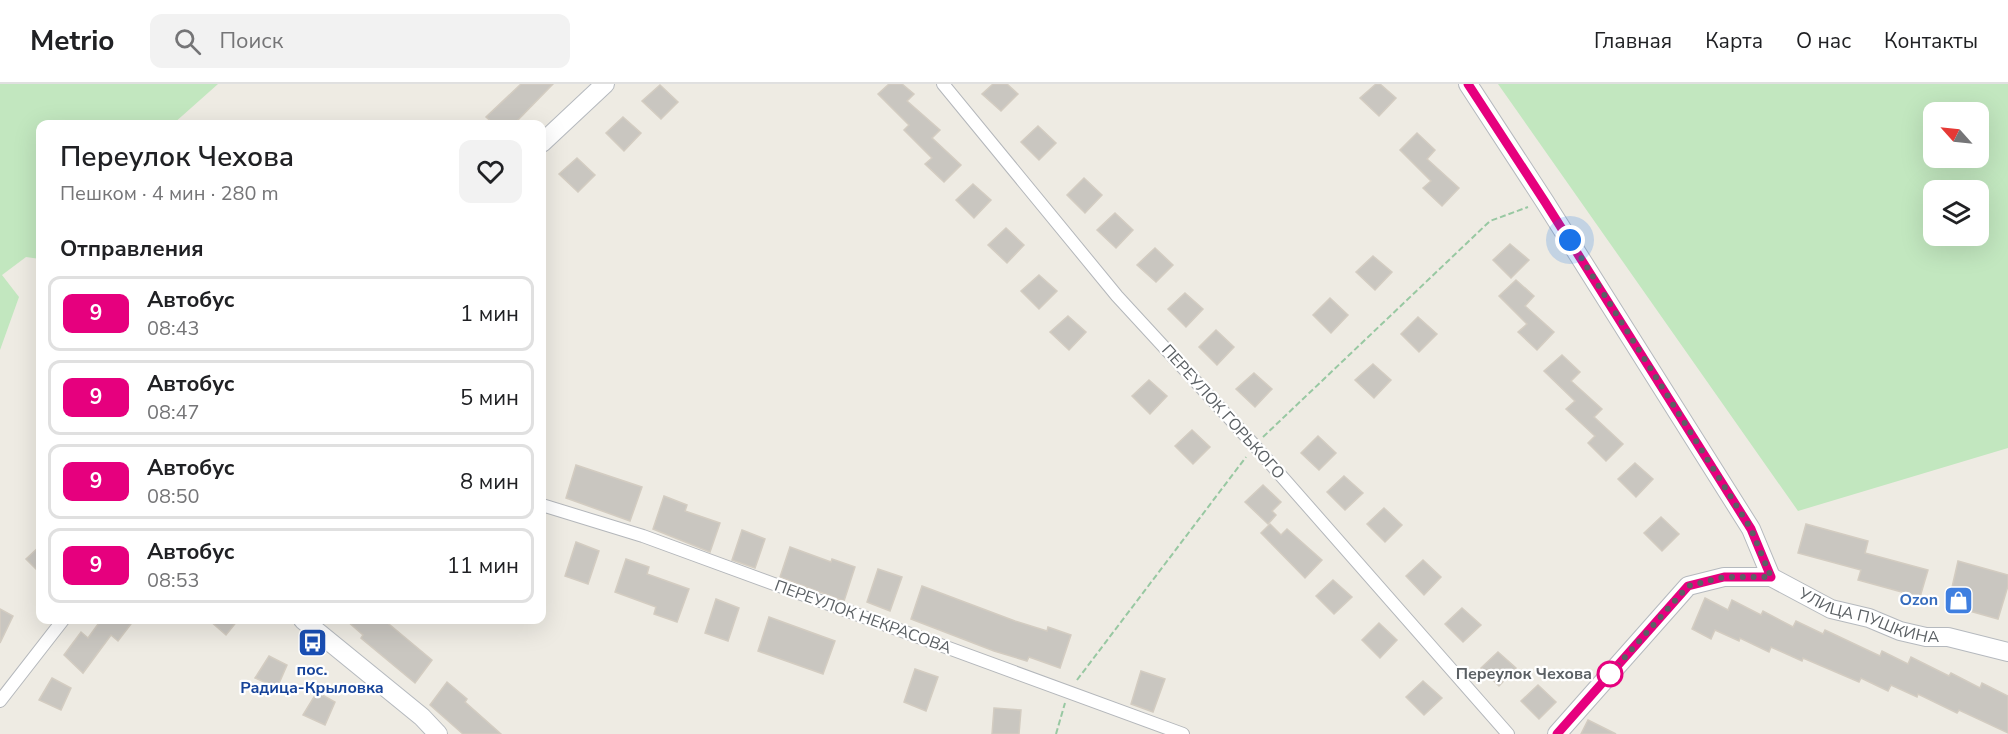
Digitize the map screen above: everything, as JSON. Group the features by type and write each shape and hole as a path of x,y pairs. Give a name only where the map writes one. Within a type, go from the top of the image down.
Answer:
{"street":[{"path":"546,139 605,84"},
{"name":"ПЕРЕУЛОК ГОРЬКОГО","path":"943,84 1117,296 1255,446 1508,734"},
{"path":"1468,84 1751,529 1771,577 1724,577 1688,586 1557,734"},
{"name":"ПЕРЕУЛОК НЕКРАСОВА","path":"546,507 643,536 1183,734"},
{"name":"УЛИЦА ПУШКИНА","path":"1771,577 1830,609 1869,618 1900,631 1926,638 1948,637 2008,652"},
{"path":"0,701 60,624"},
{"path":"308,624 422,717 438,734"}],"path":[{"path":"1056,734 1068,692 1255,446 1490,221 1545,202"}],"green space":[{"path":"0,84 218,84 178,120 36,120 36,258 26,257 2,275 19,297 0,350"},
{"path":"1498,84 2008,84 2008,448 1798,511"}],"building":[{"path":"521,84 553,84 518,120 489,120 486,117"},
{"path":"889,84 902,84 914,94 907,101 940,130 932,138 961,165 944,182 925,164 932,158 904,130 909,125 878,94"},
{"path":"993,84 1007,84 1018,94 1001,111 982,94"},
{"path":"1376,84 1380,84 1396,98 1379,116 1360,98"},
{"path":"660,85 678,102 661,119 642,101"},
{"path":"623,117 641,133 624,151 606,133"},
{"path":"1038,126 1056,143 1039,160 1021,142"},
{"path":"1417,133 1435,150 1427,159 1459,188 1442,206 1423,188 1431,181 1400,150"},
{"path":"577,158 595,175 578,192 559,174"},
{"path":"1084,178 1102,195 1085,213 1067,195"},
{"path":"973,184 991,200 974,218 956,200"},
{"path":"1115,213 1133,230 1116,248 1097,230"},
{"path":"1006,228 1024,245 1007,263 988,245"},
{"path":"1510,244 1529,260 1511,278 1493,260"},
{"path":"1155,248 1173,265 1156,282 1137,265"},
{"path":"1373,256 1392,272 1375,290 1356,272"},
{"path":"1039,275 1057,291 1039,309 1021,291"},
{"path":"1516,280 1534,296 1525,306 1554,332 1537,350 1518,332 1527,324 1499,296"},
{"path":"1185,293 1203,309 1186,327 1168,309"},
{"path":"1330,298 1348,315 1331,333 1313,315"},
{"path":"1068,316 1086,332 1069,350 1050,332"},
{"path":"1418,317 1437,334 1419,352 1401,334"},
{"path":"1216,330 1234,347 1217,365 1199,347"},
{"path":"1562,355 1580,372 1571,381 1602,409 1594,417 1623,444 1606,461 1588,443 1595,436 1566,409 1575,401 1544,371"},
{"path":"1373,364 1391,380 1374,398 1355,380"},
{"path":"1254,373 1272,389 1255,407 1236,389"},
{"path":"1149,380 1167,396 1150,414 1132,396"},
{"path":"1192,430 1210,447 1193,464 1175,446"},
{"path":"1318,436 1336,453 1319,470 1301,453"},
{"path":"1635,463 1653,479 1636,497 1618,479"},
{"path":"576,465 642,487 630,521 566,498"},
{"path":"1344,476 1363,493 1345,510 1327,492"},
{"path":"1263,485 1281,502 1272,511 1276,515 1268,524 1245,502"},
{"path":"664,496 687,505 685,511 720,523 710,552 653,529"},
{"path":"1384,508 1402,525 1385,542 1367,524"},
{"path":"1661,517 1679,534 1662,551 1644,533"},
{"path":"1270,524 1281,535 1287,529 1322,560 1305,578 1261,533"},
{"path":"1806,524 1868,541 1865,553 1928,570 1920,597 1858,580 1861,570 1798,553"},
{"path":"742,530 765,539 755,568 732,560"},
{"path":"576,542 599,551 588,584 565,576"},
{"path":"790,547 831,562 832,559 855,567 844,601 780,577"},
{"path":"36,550 36,569 26,559"},
{"path":"626,559 649,567 647,574 689,589 677,622 654,614 656,607 615,592"},
{"path":"1423,560 1441,577 1424,595 1406,576"},
{"path":"1958,561 2008,575 2008,586 1998,619 1948,605"},
{"path":"878,569 902,577 890,611 867,602"},
{"path":"1333,580 1352,597 1334,614 1316,596"},
{"path":"922,586 1015,621 1047,631 1048,627 1071,635 1060,668 1029,657 1027,661 994,651 911,619"},
{"path":"1705,598 1728,610 1732,600 1761,615 1763,611 1793,627 1796,621 1823,634 1825,630 1880,656 1882,651 1908,664 1911,657 1980,688 1982,683 2008,696 2008,733 1959,710 1957,713 1918,694 1917,697 1891,685 1888,691 1861,678 1859,682 1771,647 1769,652 1740,638 1739,641 1715,630 1711,639 1692,629"},
{"path":"716,599 739,608 728,641 705,633"},
{"path":"1462,608 1481,625 1463,642 1445,624"},
{"path":"0,609 13,616 0,643"},
{"path":"769,617 835,641 823,674 758,651"},
{"path":"1379,623 1397,640 1380,658 1362,640"},
{"path":"98,624 131,624 118,641 111,635 83,673 64,655 81,632 88,638"},
{"path":"214,624 235,624 226,635"},
{"path":"351,624 389,624 432,660 415,683 361,638 363,635"},
{"path":"1498,652 1516,668 1499,686 1481,668"},
{"path":"269,656 287,665 277,688 255,678"},
{"path":"915,669 938,677 926,711 904,702"},
{"path":"1141,671 1165,679 1153,712 1131,704"},
{"path":"52,678 71,688 61,710 39,700"},
{"path":"1423,681 1442,698 1424,715 1406,697"},
{"path":"447,682 467,699 465,702 501,734 463,734 430,705"},
{"path":"1538,685 1556,702 1539,719 1521,701"},
{"path":"317,692 335,702 325,725 303,715"},
{"path":"994,708 1021,710 1019,734 992,734"},
{"path":"1588,720 1616,734 1581,734"}],"bus line":[{"name":"9","path":"1468,84 1751,529 1771,577 1724,577 1688,586 1557,734"}],"place":[{"name":"Ozon","path":"1959,600"},
{"name":"пос. Радица-Крыловка","path":"312,642"},
{"name":"Переулок Чехова","path":"1610,674"}],"route":[{"path":"1570,240 1751,529 1771,577 1724,577 1688,586 1610,674"}]}
